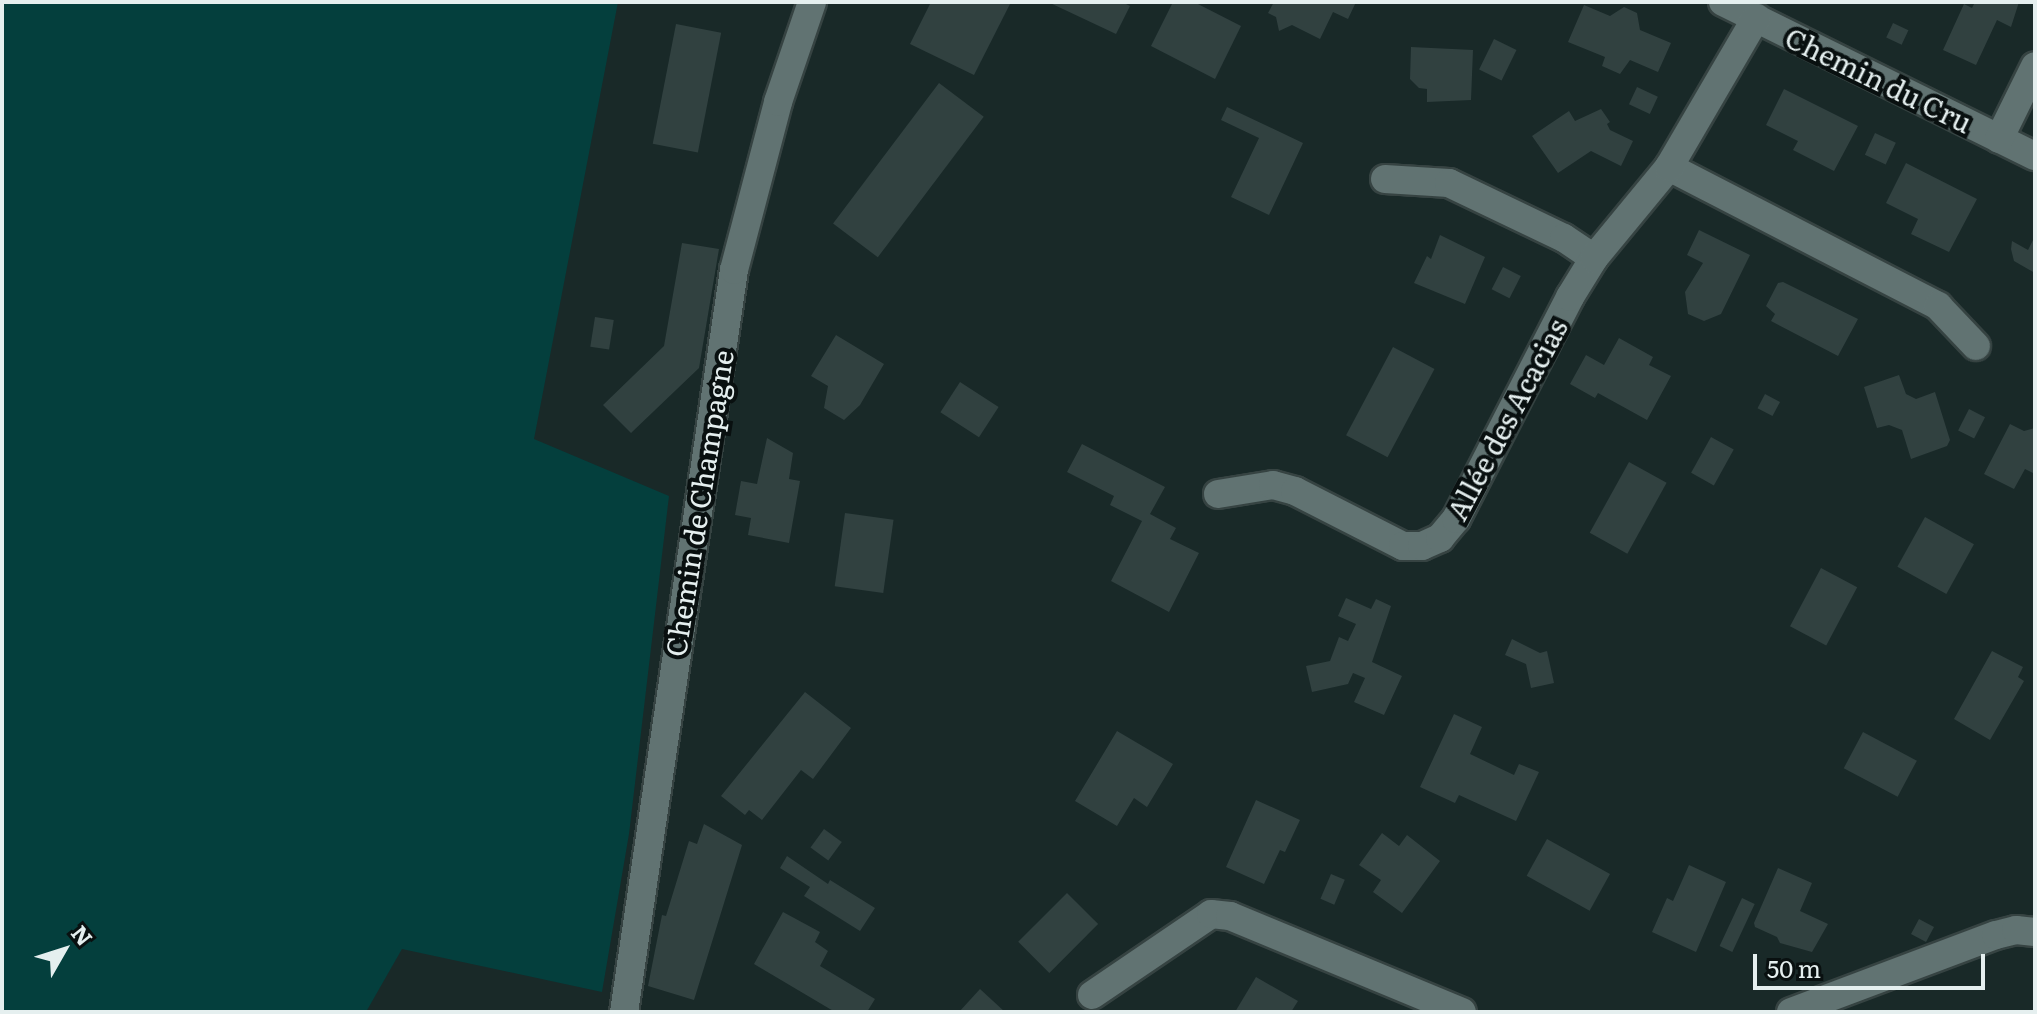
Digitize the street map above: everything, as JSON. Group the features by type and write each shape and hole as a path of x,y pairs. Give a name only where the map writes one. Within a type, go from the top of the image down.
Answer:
{"street":[{"name":"Chemin de Champagne","path":"624,1012 734,270 778,102 812,2"},
{"name":"Chemin du Cru","path":"1723,2 2035,156"},
{"name":"Allée des Acacias","path":"1218,494 1273,485 1295,491 1403,546 1422,546 1440,538 1456,519 1570,297 1594,258 1669,167 1756,18"},
{"path":"1999,139 2035,66"},
{"path":"1669,167 1938,306 1976,346"},
{"path":"1385,179 1449,183 1564,238 1594,258"},
{"path":"1092,995 1211,914 1230,916 1462,1012"},
{"path":"1791,1012 1996,935 2016,930 2035,932"}],"shaded area":[{"path":"2,2 618,2 534,439 669,496 629,834 602,992 402,949 366,1012 2,1012"}],"building":[{"path":"931,2 1011,2 974,75 910,44"},
{"path":"1048,2 1122,2 1130,6 1116,34"},
{"path":"1173,2 1194,2 1241,26 1215,79 1151,46"},
{"path":"1274,2 1356,2 1348,19 1333,12 1320,39 1292,25 1279,31 1276,17 1268,13"},
{"path":"1975,2 2019,2 2011,27 1997,20 1976,65 1943,50 1964,4 1972,8"},
{"path":"1584,5 1610,16 1624,7 1637,13 1640,30 1671,43 1658,72 1630,60 1620,74 1602,66 1605,57 1568,42"},
{"path":"1893,23 1908,30 1902,45 1886,38"},
{"path":"676,24 721,33 698,153 653,144"},
{"path":"1494,39 1516,50 1502,81 1479,70"},
{"path":"1411,47 1473,50 1471,100 1427,102 1427,89 1419,88 1410,79"},
{"path":"939,83 984,117 878,257 833,224"},
{"path":"1637,87 1658,97 1650,114 1629,104"},
{"path":"1784,89 1858,126 1834,171 1793,150 1798,141 1766,125"},
{"path":"1227,107 1303,143 1269,215 1231,197 1259,138 1221,120"},
{"path":"1601,109 1610,122 1607,124 1610,130 1633,141 1621,166 1591,151 1558,173 1532,136 1569,111 1575,121"},
{"path":"1875,133 1896,143 1886,164 1865,155"},
{"path":"1906,163 1977,199 1949,252 1911,234 1918,219 1886,203"},
{"path":"1699,230 1750,255 1721,314 1704,321 1688,314 1685,292 1703,263 1687,255"},
{"path":"1440,235 1485,257 1465,304 1414,283 1427,256 1431,259"},
{"path":"2035,236 2035,273 2014,261 2011,249 2012,241 2028,250"},
{"path":"682,243 719,249 699,368 631,433 603,405 664,346"},
{"path":"1503,267 1521,276 1509,298 1492,289"},
{"path":"1783,282 1858,319 1838,356 1771,321 1775,314 1766,306 1778,283"},
{"path":"595,317 614,320 609,350 590,347"},
{"path":"836,335 884,364 860,405 844,420 824,408 828,386 811,376"},
{"path":"1619,338 1653,357 1649,365 1671,376 1647,420 1598,393 1595,398 1570,384 1586,355 1604,365"},
{"path":"1393,347 1434,369 1388,457 1346,435"},
{"path":"1899,375 1906,394 1916,399 1935,392 1950,440 1947,446 1911,459 1902,430 1889,425 1877,428 1864,387"},
{"path":"960,382 999,407 979,437 940,412"},
{"path":"1765,394 1780,402 1772,416 1757,408"},
{"path":"1969,409 1985,417 1974,439 1958,430"},
{"path":"2010,424 2024,431 2035,428 2035,474 2025,469 2014,489 1984,474"},
{"path":"1711,437 1734,450 1714,485 1691,473"},
{"path":"767,438 793,453 789,479 800,481 789,543 748,535 751,518 735,515 741,481 757,484"},
{"path":"1082,444 1165,487 1150,514 1176,528 1170,539 1199,553 1169,612 1111,581 1142,521 1110,505 1114,496 1067,472"},
{"path":"1629,462 1667,483 1627,554 1590,533"},
{"path":"845,513 894,520 883,593 835,586"},
{"path":"1925,517 1974,544 1946,594 1897,567"},
{"path":"1821,568 1857,587 1826,646 1790,626"},
{"path":"1346,598 1371,609 1376,599 1391,606 1372,662 1402,676 1384,715 1354,702 1365,678 1353,673 1348,684 1312,692 1306,666 1330,661 1339,637 1348,641 1356,624 1338,616"},
{"path":"1512,639 1540,653 1547,651 1554,683 1531,688 1526,664 1505,655"},
{"path":"1992,651 2023,667 2018,677 2024,681 1990,740 1954,719"},
{"path":"805,692 851,728 813,779 801,770 762,820 749,810 745,815 721,796"},
{"path":"1454,714 1482,727 1470,754 1514,775 1519,764 1539,772 1516,821 1459,795 1455,803 1420,787"},
{"path":"1117,731 1173,764 1147,807 1134,798 1117,826 1075,801"},
{"path":"1863,732 1917,761 1898,797 1844,768"},
{"path":"1256,800 1300,820 1285,852 1280,850 1264,884 1226,867"},
{"path":"704,824 742,845 694,1000 648,986 662,915 666,916 689,841 697,844"},
{"path":"824,829 842,842 828,861 810,848"},
{"path":"1382,833 1399,846 1407,835 1440,861 1402,913 1373,892 1381,880 1359,865"},
{"path":"1547,839 1610,874 1590,911 1527,876"},
{"path":"787,856 828,884 830,880 875,908 860,931 804,896 810,887 780,868"},
{"path":"1689,865 1726,882 1696,952 1652,932 1667,898 1673,901"},
{"path":"1778,868 1812,883 1800,911 1828,924 1812,952 1780,943 1777,937 1755,927"},
{"path":"1331,874 1345,880 1334,905 1320,899"},
{"path":"1067,893 1098,924 1049,973 1018,942"},
{"path":"1742,898 1755,904 1732,952 1720,946"},
{"path":"783,912 820,932 815,942 828,951 820,966 875,999 867,1012 835,1012 754,964"},
{"path":"1919,919 1934,927 1926,942 1911,934"},
{"path":"1256,977 1298,1001 1291,1012 1235,1012"},
{"path":"980,989 1005,1012 959,1012"}]}
